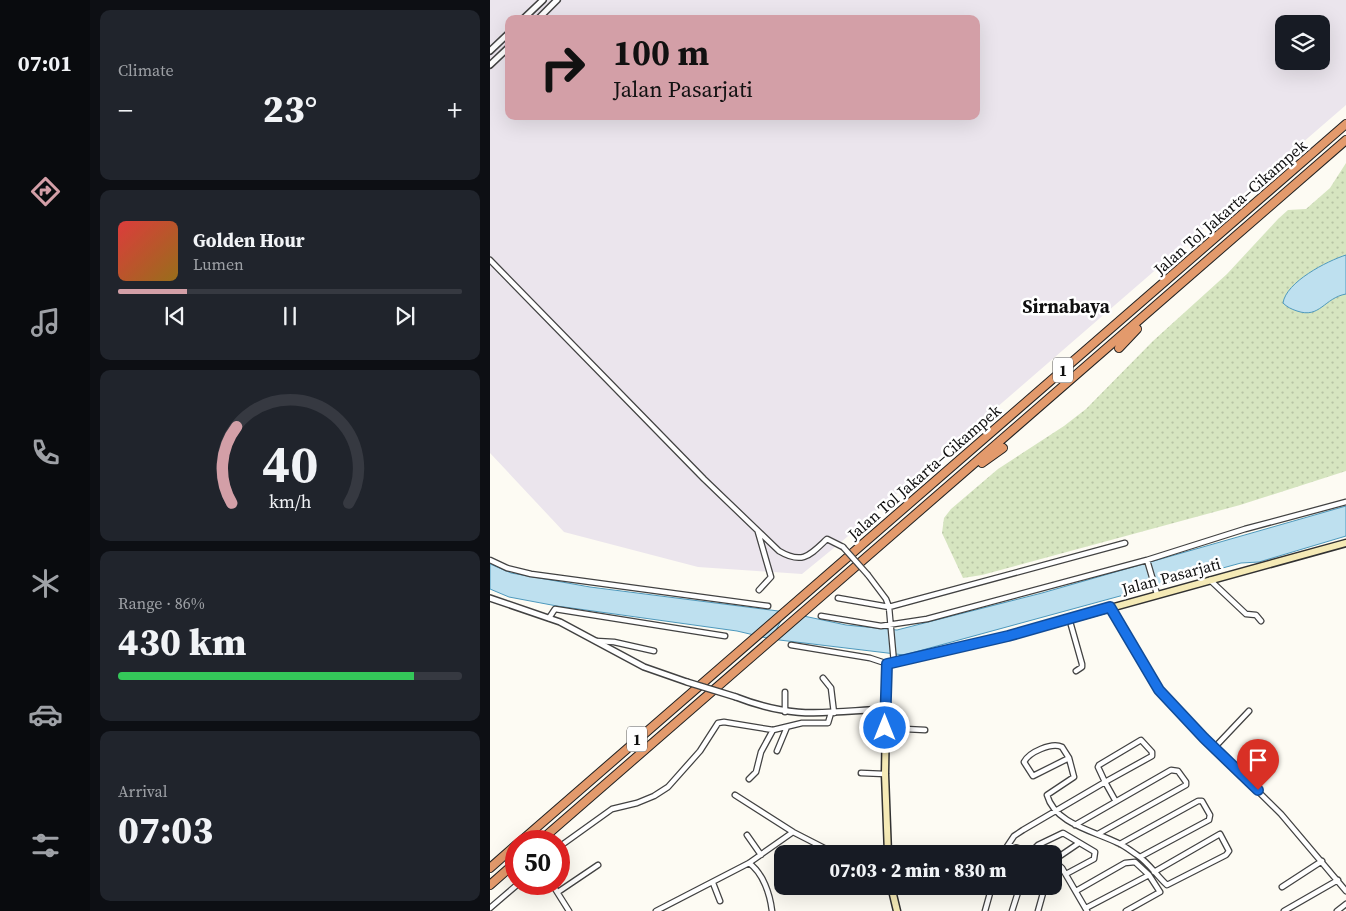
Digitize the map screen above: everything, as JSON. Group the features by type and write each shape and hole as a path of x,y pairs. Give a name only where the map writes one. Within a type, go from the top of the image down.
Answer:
{"highway":[{"name":"Jalan Tol Jakarta–Cikampek","path":"534,830 1346,124"},
{"name":"Jalan Tol Jakarta–Cikampek","path":"553,830 1346,140"},
{"path":"1119,348 1167,297"},
{"path":"961,476 1003,448"},
{"path":"490,868 505,855"},
{"path":"490,885 505,872"}],"main road":[{"name":"Jalan Pasarjati","path":"891,662 1008,636 1110,607 1156,591 1210,580 1346,543"},
{"path":"888,845 885,709 891,662"},
{"path":"893,895 897,911"}],"street":[{"path":"542,15 557,0"},
{"path":"528,15 541,2 546,11"},
{"path":"490,51 505,37"},
{"path":"490,65 505,51"},
{"path":"490,260 757,531 779,551 793,558 808,556 827,538 843,547 886,599 893,628 891,662 791,645"},
{"path":"821,616 893,628 1148,560 1245,529 1346,502"},
{"path":"757,531 771,577 759,590"},
{"path":"838,598 889,607 1125,543"},
{"path":"490,560 523,572 768,606"},
{"path":"1148,560 1156,591"},
{"path":"1210,580 1246,614 1256,615 1261,621"},
{"path":"490,598 549,618 644,667 785,712 832,713 885,709"},
{"path":"1110,607 1159,690 1214,748 1267,799 1346,891"},
{"path":"549,618 553,610 556,609 725,636"},
{"path":"1069,618 1082,664 1082,667 1076,671"},
{"path":"594,641 614,642 654,651"},
{"path":"570,839 612,809 654,796 668,787 700,751 718,723 724,722 773,730 802,723 828,723 832,713 831,688 823,678"},
{"path":"784,692 785,712"},
{"path":"1214,748 1249,711"},
{"path":"777,751 787,726"},
{"path":"885,728 925,730"},
{"path":"749,778 756,772 760,752 773,730"},
{"path":"1008,845 1023,830 1056,810 1105,782 1152,756 1152,752 1142,740 1098,767 1105,782 1116,800"},
{"path":"1069,758 1033,776 1024,762 1026,758 1053,745 1062,747 1069,758 1074,778 1047,794 1056,810 1075,825 1120,844 1140,857 1151,873 1160,890 1159,894 1126,911"},
{"path":"1075,825 1116,800 1175,769 1186,782 1186,785 1098,834"},
{"path":"862,773 885,774"},
{"path":"734,795 793,832 818,845"},
{"path":"1120,844 1198,801 1202,801 1210,815 1209,820 1140,857"},
{"path":"656,911 749,863 793,832"},
{"path":"1042,845 1059,833 1063,833 1094,850 1096,856 1066,874"},
{"path":"1062,870 1086,910 1151,873 1220,834 1229,851 1226,855 1168,886 1151,873 1131,860 1076,891"},
{"path":"747,835 761,855"},
{"path":"1062,855 1079,843"},
{"path":"1282,886 1322,861"},
{"path":"749,863 758,872 770,900 772,911"},
{"path":"570,884 598,865"},
{"path":"1284,911 1338,880"},
{"path":"713,883 720,901"},
{"path":"490,908 505,895"},
{"path":"560,895 569,911"},
{"path":"985,911 989,895"},
{"path":"1012,911 1017,895"},
{"path":"1038,911 1043,895"},
{"path":"1336,911 1346,904"}],"shaded area":[{"path":"490,0 1346,0 1346,105 802,574 698,567 564,532 490,453"}],"green space":[{"path":"1346,163 1346,471 1240,505 982,575 963,578 942,533 944,518 951,509 998,469 1064,426 1086,409 1153,341 1227,274 1278,219 1288,210 1306,209 1330,188"}],"water":[{"path":"1346,255 1346,294 1332,299 1317,310 1305,313 1289,308 1283,303 1291,287 1299,280 1319,267"},
{"path":"1346,506 1346,536 1259,562 1241,563 904,655 771,639 737,631 557,606 509,597 490,589 490,564 511,573 590,587 786,612 772,637 799,615 846,625 897,630 1042,593"}],"district":[{"name":"Sirnabaya","path":"1066,306"}],"route":[{"path":"885,728 885,666 887,664 1008,636 1110,607 1159,690 1204,738 1258,790"}]}
